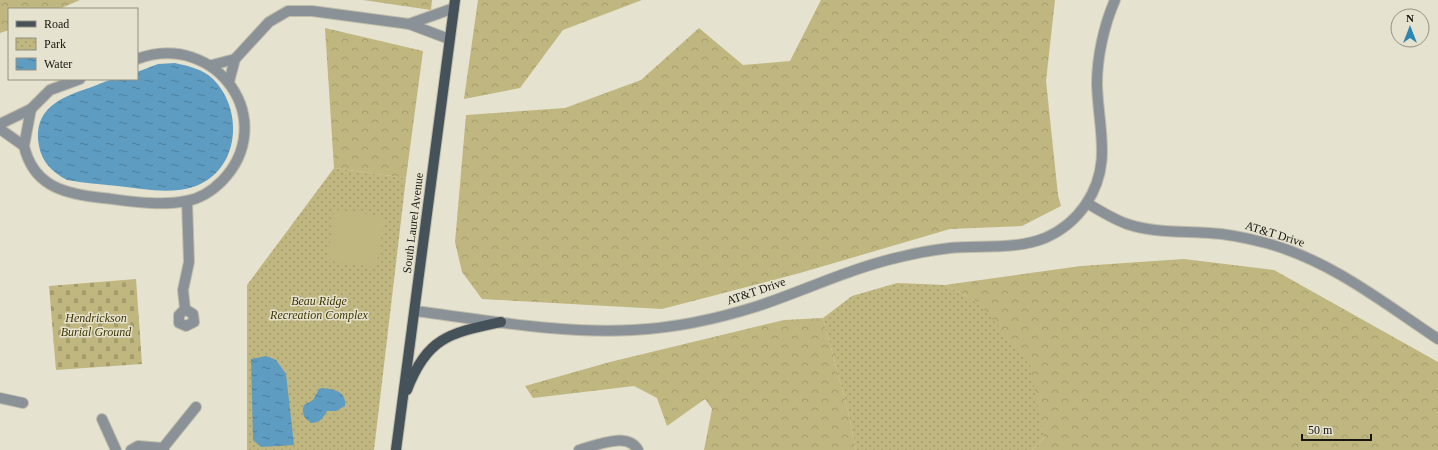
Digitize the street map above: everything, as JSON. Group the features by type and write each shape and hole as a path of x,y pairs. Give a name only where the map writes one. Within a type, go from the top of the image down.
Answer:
{"main road":[{"name":"South Laurel Avenue","path":"396,450 454,4"},
{"path":"402,405 415,373 432,348 445,337 467,329 501,322"}],"street":[{"name":"AT&T Drive","path":"415,311 501,322 566,328 614,330 671,327 706,321 758,306 858,269 902,256 950,248 1011,245 1034,242 1045,238 1065,227 1087,203 1098,180 1103,155 1102,128 1098,101 1099,59 1108,21 1115,0"},
{"path":"409,24 454,4"},
{"path":"229,82 235,59 269,22 288,11 312,11 409,24 450,39"},
{"path":"31,109 24,146 30,163 45,181 63,192 167,203 187,201 208,193 229,173 241,151 244,137 244,123 240,107 229,82 212,65 181,53 165,52 138,59"},
{"path":"212,65 235,59"},
{"path":"0,124 31,109 50,90 77,80"},
{"path":"0,129 24,146"},
{"path":"185,309 183,290 189,262 187,201"},
{"name":"AT&T Drive","path":"1087,203 1116,220 1140,228 1227,235 1261,242 1287,250 1324,266 1355,283 1438,339"},
{"path":"0,398 23,403"},
{"path":"131,450 138,446 163,449 196,407"},
{"path":"102,419 116,450"},
{"path":"579,450 616,441 628,442 636,446 638,450"}],"green space":[{"path":"0,0 80,0 61,8 8,8 8,30 0,33"},
{"path":"363,0 432,0 431,10"},
{"path":"478,0 642,0 563,30 520,88 464,99"},
{"path":"821,0 1055,0 1046,81 1058,195 1061,206 1022,226 950,229 800,273 662,309 482,299 462,272 455,242 466,115 565,108 641,80 699,28 743,65 790,61"},
{"path":"325,28 423,51 406,178 334,168"},
{"name":"Beau Ridge Recreation Complex","path":"334,168 406,178 374,450 247,450 247,285"},
{"path":"338,210 382,216 384,220 377,264 373,267 331,261 328,256 334,212"},
{"path":"1184,259 1274,270 1438,362 1438,450 1032,450 1044,438 979,303 945,285 1081,266"},
{"name":"Hendrickson Burial Ground","path":"136,279 142,364 56,370 49,286"},
{"path":"897,283 945,285 979,303 1030,365 1044,438 1032,450 856,450 848,411 823,318 852,296"},
{"path":"823,318 848,411 856,450 704,450 712,409 705,399 667,426 657,398 634,386 533,398 525,386 610,362 784,320"}],"water":[{"path":"175,63 195,68 205,73 213,79 223,92 230,106 233,122 233,138 229,153 222,166 211,178 187,189 167,191 67,180 48,166 40,152 38,133 44,114 51,106 68,96 106,81 138,80 138,72 158,64"},
{"path":"266,356 276,360 286,374 294,445 261,447 253,440 251,359"},
{"path":"319,389 335,390 342,394 345,401 345,406 336,411 327,411 321,420 311,423 304,415 304,405 313,400"}]}
